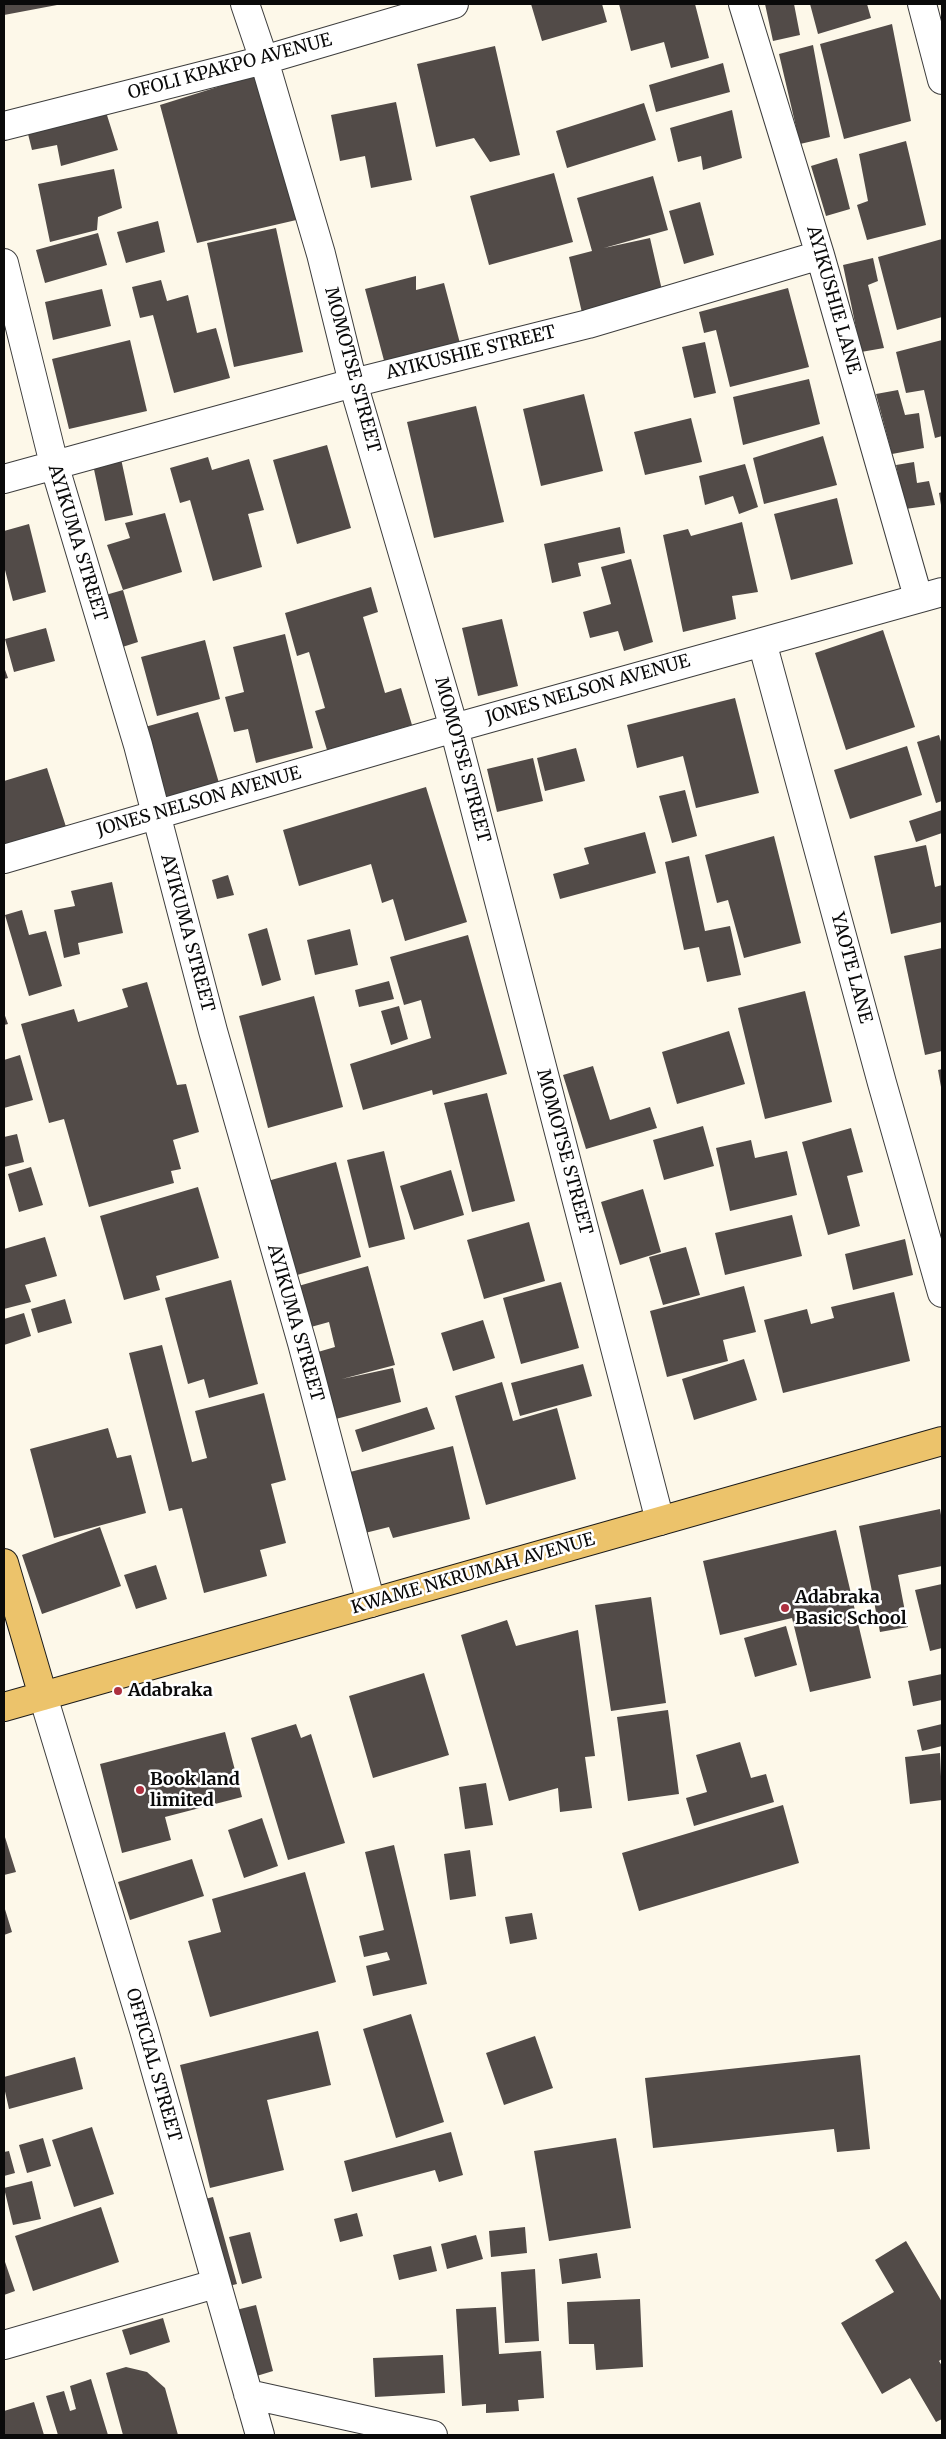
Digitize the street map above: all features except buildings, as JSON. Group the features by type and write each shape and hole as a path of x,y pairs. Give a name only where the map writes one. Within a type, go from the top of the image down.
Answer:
{"main road":[{"name":"KWAME NKRUMAH AVENUE","path":"4,1707 942,1441"},
{"path":"4,1562 43,1696"}],"street":[{"name":"MOMOTSE STREET","path":"245,4 264,60 321,254 353,382 454,728 660,1521"},
{"name":"OFOLI KPAKPO AVENUE","path":"4,126 264,60 454,4"},
{"name":"AYIKUSHIE LANE","path":"744,4 820,255 930,595"},
{"path":"922,4 942,80"},
{"name":"AYIKUSHIE STREET","path":"4,479 353,382 588,324 820,255"},
{"name":"AYIKUMA STREET","path":"4,263 54,464 138,745 183,912 212,1031 302,1343 371,1603"},
{"name":"JONES NELSON AVENUE","path":"4,858 454,728 930,595"},
{"name":"YAOTE LANE","path":"762,642 882,1083 942,1293"},
{"name":"OFFICIAL STREET","path":"43,1696 144,2030 215,2284 260,2435"},
{"path":"4,2346 215,2284"},
{"path":"248,2394 433,2435"}],"place":[{"name":"Adabraka Basic School","path":"785,1608"},
{"name":"Adabraka","path":"118,1691"},
{"name":"Book land limited","path":"140,1790"}]}
